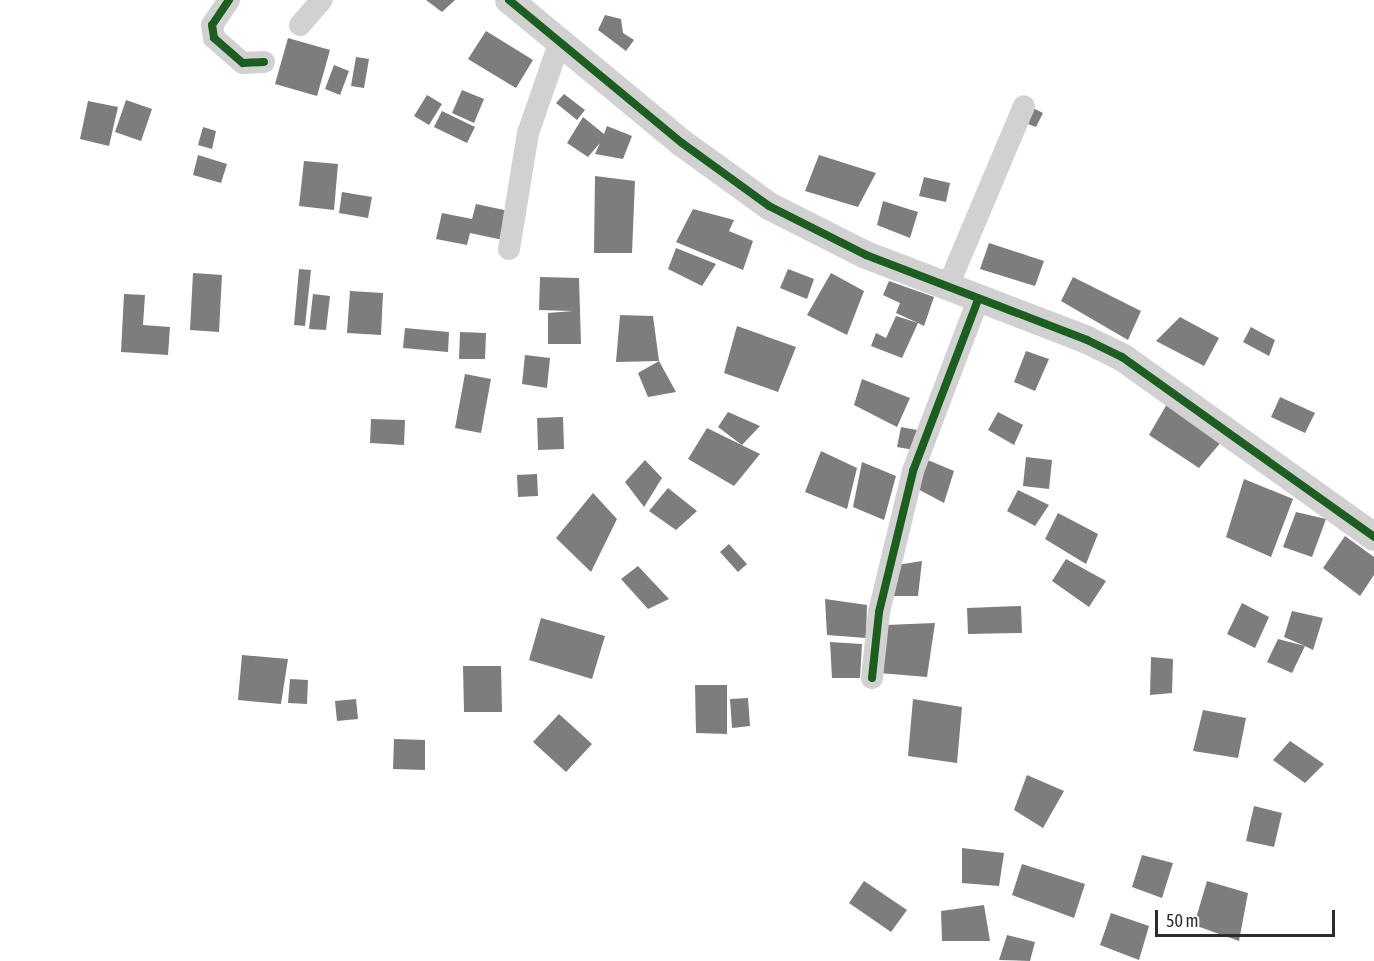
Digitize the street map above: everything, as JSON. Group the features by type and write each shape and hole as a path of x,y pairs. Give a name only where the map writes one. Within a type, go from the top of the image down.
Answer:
{"street":[{"path":"230,0 212,25 214,38 243,63 264,62"},
{"path":"300,25 322,0"},
{"path":"509,0 733,183 866,255 1087,340 1122,357 1374,537"},
{"path":"508,249 528,133 560,41"},
{"path":"948,286 1024,106"},
{"path":"872,678 879,612 913,471 978,300"}],"building":[{"path":"426,0 455,0 442,12"},
{"path":"605,15 621,19 623,33 634,40 626,51 598,30"},
{"path":"486,31 533,60 516,88 468,59"},
{"path":"288,38 330,50 317,96 275,84"},
{"path":"356,57 369,59 364,88 351,86"},
{"path":"334,65 349,71 340,95 325,89"},
{"path":"462,90 484,99 474,123 452,113"},
{"path":"564,94 585,110 577,120 556,103"},
{"path":"427,95 442,104 429,125 414,116"},
{"path":"126,100 152,109 141,141 115,132"},
{"path":"88,101 118,107 109,146 80,139"},
{"path":"1031,107 1043,113 1036,127 1025,123"},
{"path":"442,111 475,127 467,143 434,127"},
{"path":"583,117 604,134 607,126 632,136 623,159 595,154 600,143 588,157 567,143"},
{"path":"203,127 216,131 212,149 198,145"},
{"path":"198,155 227,164 221,183 193,175"},
{"path":"819,155 876,173 858,207 805,191"},
{"path":"304,161 338,164 334,210 299,206"},
{"path":"595,176 635,181 632,253 594,253"},
{"path":"924,177 950,183 946,202 919,196"},
{"path":"342,192 372,197 368,218 339,213"},
{"path":"883,201 918,212 910,238 877,225"},
{"path":"476,204 509,211 503,240 470,233 467,245 436,239 442,213 472,219"},
{"path":"693,209 734,220 729,231 753,241 743,270 676,242"},
{"path":"989,243 1044,261 1035,286 980,269"},
{"path":"676,248 716,264 702,286 668,269"},
{"path":"299,269 311,270 305,326 294,325"},
{"path":"788,269 814,279 807,299 780,288"},
{"path":"193,273 222,275 219,332 190,330"},
{"path":"831,273 864,291 847,335 807,315"},
{"path":"540,277 579,278 581,344 548,344 548,313 573,311 539,310"},
{"path":"1073,277 1141,311 1128,340 1061,301"},
{"path":"889,281 934,297 924,326 896,313 900,303 883,295"},
{"path":"350,291 383,293 381,335 347,333"},
{"path":"124,294 145,295 143,325 170,327 168,355 121,352"},
{"path":"313,294 330,296 326,330 309,329"},
{"path":"620,315 653,316 659,361 616,362"},
{"path":"896,316 918,323 902,358 871,346 876,333 886,338"},
{"path":"1180,317 1219,338 1204,366 1156,341"},
{"path":"737,326 796,347 778,392 724,373"},
{"path":"1251,327 1275,340 1269,356 1243,342"},
{"path":"405,328 449,332 448,352 403,348"},
{"path":"460,332 486,333 485,359 459,359"},
{"path":"1026,351 1049,359 1035,391 1014,382"},
{"path":"525,355 550,358 547,388 522,384"},
{"path":"659,361 676,392 648,397 638,373"},
{"path":"465,374 491,379 481,433 455,428"},
{"path":"862,379 910,398 897,427 854,405"},
{"path":"1280,397 1315,413 1305,433 1271,417"},
{"path":"1167,404 1222,441 1199,468 1149,435"},
{"path":"728,412 760,426 742,445 718,427"},
{"path":"998,412 1023,425 1014,445 988,430"},
{"path":"563,417 564,449 538,450 537,418"},
{"path":"371,419 405,420 404,445 370,443"},
{"path":"901,427 917,430 914,450 897,447"},
{"path":"707,428 760,454 734,486 688,459"},
{"path":"821,451 857,468 847,509 805,492"},
{"path":"1026,457 1052,460 1049,489 1023,486"},
{"path":"923,458 954,471 944,503 914,487"},
{"path":"645,460 662,478 644,507 625,482"},
{"path":"862,462 896,476 884,520 853,507"},
{"path":"537,474 538,496 518,497 517,475"},
{"path":"1244,479 1293,499 1271,557 1226,537"},
{"path":"668,488 697,511 676,530 649,511"},
{"path":"1018,490 1049,505 1035,526 1007,511"},
{"path":"593,493 617,519 591,572 556,538"},
{"path":"1296,512 1326,519 1312,557 1283,547"},
{"path":"1058,513 1098,534 1086,564 1045,539"},
{"path":"1345,536 1374,557 1374,575 1360,596 1323,568"},
{"path":"729,544 747,564 738,572 720,552"},
{"path":"1066,559 1106,581 1089,607 1052,581"},
{"path":"922,561 918,596 889,596 897,565"},
{"path":"638,566 669,599 648,609 621,579"},
{"path":"825,599 867,605 866,638 827,635"},
{"path":"1242,603 1269,617 1255,648 1227,634"},
{"path":"1021,606 1022,633 968,634 967,608"},
{"path":"1292,611 1323,618 1313,650 1284,637"},
{"path":"541,618 605,636 592,679 529,660"},
{"path":"935,623 927,677 879,673 886,625"},
{"path":"1278,639 1305,646 1292,673 1267,662"},
{"path":"830,642 862,644 860,678 832,678"},
{"path":"242,655 288,659 281,704 238,700"},
{"path":"1151,657 1173,659 1172,693 1150,695"},
{"path":"463,666 501,666 502,712 464,712"},
{"path":"290,679 308,680 307,704 288,703"},
{"path":"695,685 727,685 727,734 696,733"},
{"path":"748,698 750,726 732,728 730,699"},
{"path":"356,699 358,719 337,721 335,701"},
{"path":"913,699 962,707 957,763 908,756"},
{"path":"1203,710 1246,718 1238,758 1193,751"},
{"path":"559,714 592,744 566,772 533,742"},
{"path":"394,739 425,740 425,770 393,769"},
{"path":"1290,741 1324,764 1305,783 1273,760"},
{"path":"1027,775 1064,791 1043,828 1014,810"},
{"path":"1254,806 1282,813 1274,847 1246,841"},
{"path":"962,848 1004,853 999,886 962,883"},
{"path":"1142,855 1173,863 1162,898 1132,887"},
{"path":"1022,864 1085,884 1074,918 1012,895"},
{"path":"864,881 907,910 891,932 849,903"},
{"path":"1207,881 1248,893 1239,941 1194,925"},
{"path":"984,905 990,941 942,941 941,911"},
{"path":"1111,913 1149,926 1139,960 1100,945"},
{"path":"1007,935 1035,942 1030,961 999,960"}],"cycle path":[{"path":"229,0 212,25 214,38 243,63 264,62"},
{"path":"509,0 682,143 769,206 866,255 1087,340 1122,357 1374,537"},
{"path":"872,678 879,612 913,471 978,300"}]}
